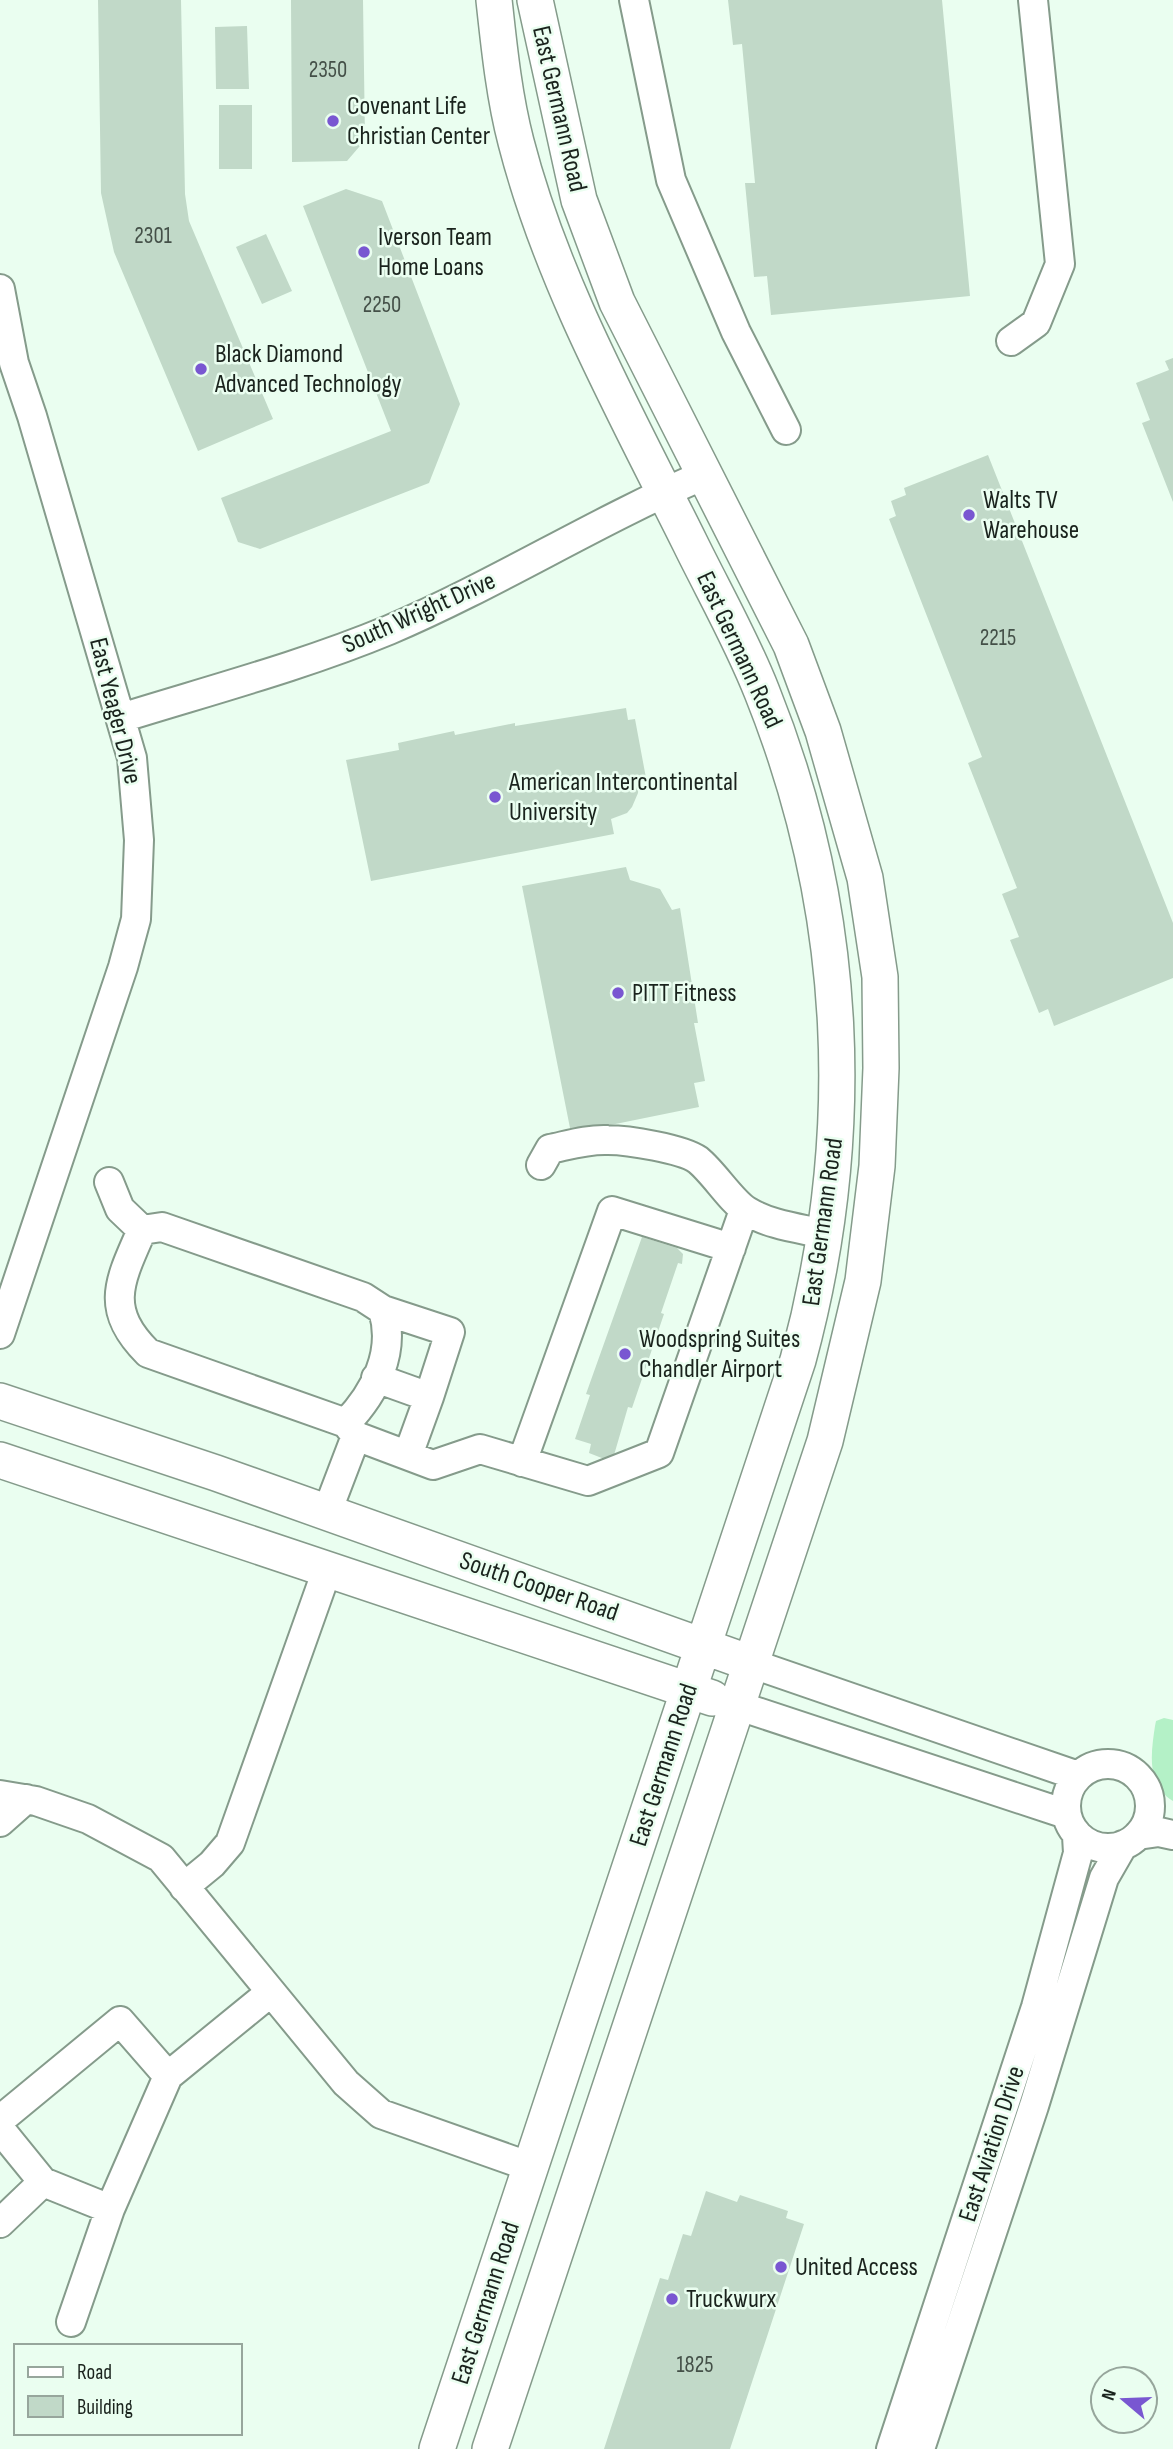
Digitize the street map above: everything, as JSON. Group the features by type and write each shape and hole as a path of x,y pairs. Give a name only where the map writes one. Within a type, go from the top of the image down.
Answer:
{"main road":[{"name":"East Germann Road","path":"437,2449 798,1360 817,1291 838,1104 838,1037 831,958 819,888 793,780 761,688 595,349 542,224 516,141 494,0"},
{"name":"East Germann Road","path":"490,2449 753,1664 835,1404 854,1325 874,1204 881,1068 878,965 865,878 823,731 791,645 617,302 579,200 535,0"},
{"path":"824,1234 838,1256 842,1278 827,1364 835,1404"},
{"name":"South Cooper Road","path":"0,1401 327,1512 753,1664"},
{"name":"South Cooper Road","path":"0,1460 738,1706"}],"street":[{"path":"634,0 671,180 736,332 786,430"},
{"path":"1011,341 1037,323 1060,264 1033,0"},
{"name":"East Yeager Drive","path":"0,289 14,363 32,415 132,758 139,840 136,919 0,1334"},
{"name":"South Wright Drive","path":"121,718 327,654 390,629 459,598 664,492 704,475"},
{"path":"541,1165 550,1150 583,1141 609,1140 665,1150 695,1158 724,1185 744,1210 778,1224 824,1234"},
{"path":"109,1182 120,1209 142,1230"},
{"path":"142,1230 125,1268 118,1307 129,1334 148,1353 351,1429 433,1465 480,1449 588,1481 659,1453 744,1210"},
{"path":"522,1462 612,1211 731,1248"},
{"path":"142,1230 162,1227 363,1297 383,1310 450,1332 408,1455"},
{"path":"327,1512 351,1429 368,1400 389,1344 383,1310"},
{"path":"376,1378 429,1397"},
{"path":"184,1887 212,1864 230,1843 327,1570"},
{"name":"South Cooper Road","path":"753,1664 1078,1776"},
{"name":"South Cooper Road","path":"738,1706 1071,1825 1099,1848 1159,1832 1173,1835"},
{"path":"1071,1825 1070,1787 1078,1776 1089,1768 1117,1765 1140,1779 1161,1810 1131,1840"},
{"path":"0,1822 13,1797 88,1819 161,1858 346,2083 382,2115 531,2166"},
{"name":"East Aviation Drive","path":"920,2449 932,2368 1055,1945 1078,1853 1071,1825"},
{"name":"East Aviation Drive","path":"891,2449 932,2368 1034,2106 1104,1878 1131,1840"},
{"path":"71,2322 110,2208 168,2076 271,1992"},
{"path":"0,2120 120,2021 168,2076"},
{"path":"0,2129 43,2182 110,2208"},
{"path":"0,2223 43,2182"}],"green space":[{"path":"1164,1718 1173,1720 1173,1801 1158,1786 1152,1768 1156,1721"}],"building":[{"path":"98,0 181,0 185,194 189,221 273,419 198,451 114,252 101,193"},
{"path":"291,0 363,0 365,140 347,161 292,162"},
{"path":"728,0 942,0 970,296 771,315 767,276 754,277 745,183 755,183 742,44 733,45"},
{"path":"247,26 249,89 216,89 215,27"},
{"path":"219,105 252,105 252,169 219,169"},
{"path":"346,189 382,201 460,404 429,483 260,549 238,542 221,498 391,431 303,206"},
{"path":"266,234 292,291 262,304 236,247"},
{"path":"1173,358 1173,502 1142,423 1150,420 1136,383 1169,370 1165,361"},
{"path":"988,455 1173,923 1173,978 1054,1026 1048,1009 1039,1013 1010,940 1019,937 1002,894 1017,888 968,763 982,757 889,519 896,516 891,501 906,495 904,488"},
{"name":"American Intercontinental University","path":"626,708 628,720 635,719 646,778 639,779 638,793 627,813 611,819 614,834 371,881 346,760 399,750 398,743 454,731 455,735 515,723 515,726"},
{"name":"PITT Fitness","path":"626,867 630,880 660,889 672,910 680,908 698,1023 694,1023 705,1081 694,1083 699,1107 571,1133 522,886"},
{"name":"Woodspring Suites Chandler Airport","path":"642,1237 677,1248 683,1254 682,1264 678,1263 661,1313 664,1314 632,1408 628,1407 612,1462 589,1453 591,1444 575,1439 590,1395 586,1394"},
{"path":"706,2191 737,2202 740,2195 788,2211 786,2218 804,2224 730,2449 604,2449 660,2278 668,2280 683,2234 691,2236"}],"place":[{"name":"Covenant Life Christian Center","path":"333,121"},
{"name":"Iverson Team Home Loans","path":"364,252"},
{"name":"Black Diamond Advanced Technology","path":"201,369"},
{"name":"Walts TV Warehouse","path":"969,515"},
{"name":"American Intercontinental University","path":"495,797"},
{"name":"PITT Fitness","path":"618,993"},
{"name":"Woodspring Suites Chandler Airport","path":"625,1354"},
{"name":"United Access","path":"781,2267"},
{"name":"Truckwurx","path":"672,2299"}]}
